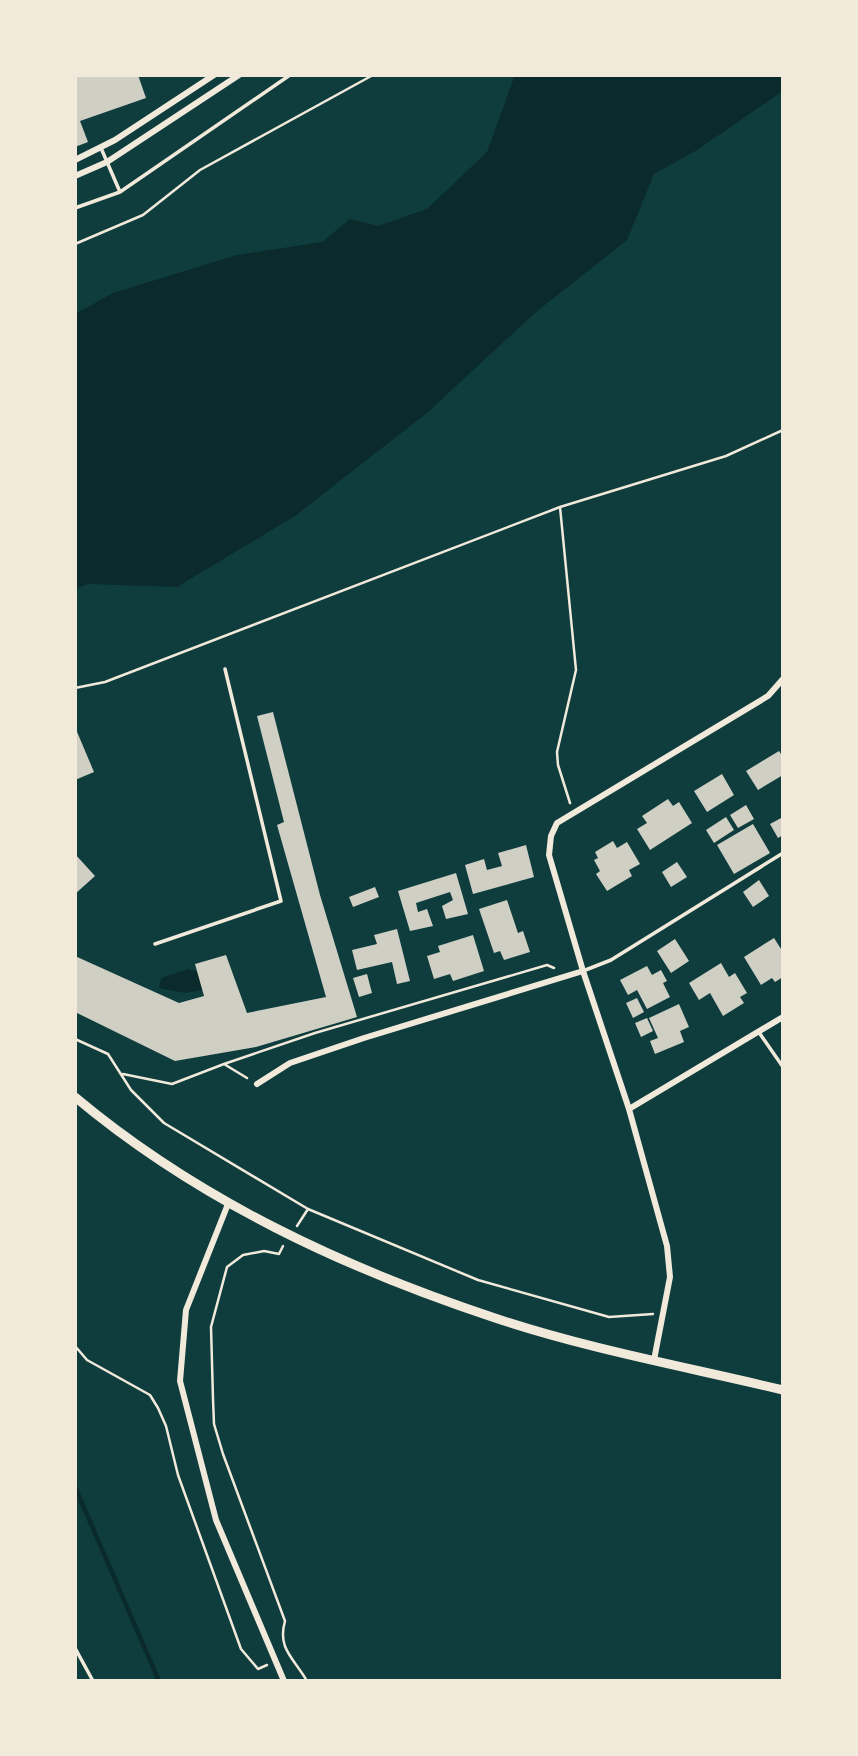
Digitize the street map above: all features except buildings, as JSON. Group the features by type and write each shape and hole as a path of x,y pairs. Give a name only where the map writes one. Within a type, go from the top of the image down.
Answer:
{"main road":[{"path":"75,1097 101,1119 228,1203 290,1237 356,1267 496,1318 653,1360 783,1390"}],"street":[{"path":"75,160 102,148 214,75"},
{"path":"75,176 107,162 239,75"},
{"path":"653,1360 670,1278 667,1246 629,1109 583,971 550,855 551,836 557,823 768,696 783,679"},
{"path":"257,1084 290,1063 583,971"},
{"path":"629,1109 783,1017"},
{"path":"228,1203 186,1310 180,1381 216,1520 284,1681"}],"lane":[{"path":"75,208 120,192 290,75"},
{"path":"102,148 120,192"},
{"path":"155,944 281,901 225,668"},
{"path":"583,971 611,960 783,853"},
{"path":"758,1031 783,1067"},
{"path":"75,1648 93,1681"}],"path":[{"path":"75,244 143,215 200,170 373,75"},
{"path":"75,688 105,682 561,507 726,456 783,430"},
{"path":"561,507 576,670 557,752 558,765 574,813"},
{"path":"123,1074 172,1084 315,1033 547,965 565,977"},
{"path":"75,1039 108,1054 131,1090 164,1123 308,1209 478,1280 609,1317 663,1314"},
{"path":"224,1064 257,1084"},
{"path":"307,1681 288,1656 282,1633 285,1621 214,1424 211,1327 227,1267 243,1255 264,1251 279,1254 308,1209"},
{"path":"75,1346 87,1360 150,1395 158,1408 166,1426 178,1475 241,1649 258,1669 288,1656"}],"water":[{"path":"515,75 783,75 783,91 697,150 654,174 627,240 536,312 428,412 295,516 177,587 88,584 75,589 75,314 113,293 237,255 322,242 350,219 378,226 427,209 487,152"},
{"path":"188,969 198,972 203,990 185,993 159,988 161,978"}],"waterway":[{"path":"75,1487 159,1681"}]}
